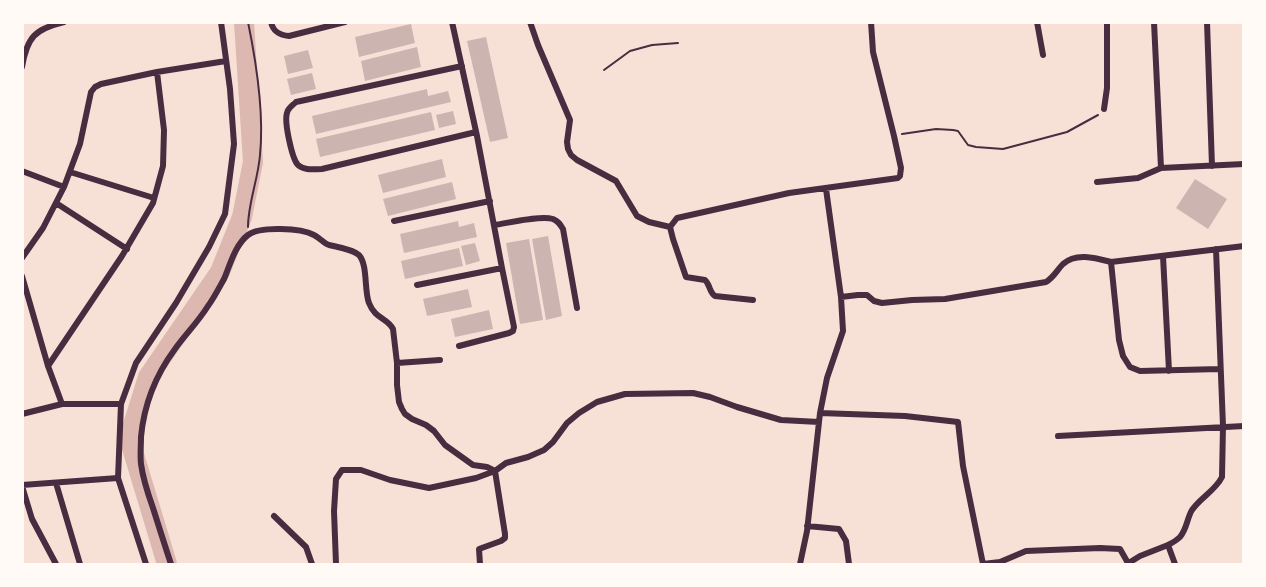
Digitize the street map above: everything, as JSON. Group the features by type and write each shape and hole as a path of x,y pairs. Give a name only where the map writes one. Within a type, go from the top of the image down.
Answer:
{"street":[{"path":"22,67 26,48 34,36 47,27 64,22"},
{"path":"146,564 118,478 121,404 136,363 176,303 209,247 225,214 234,144 230,89 220,22"},
{"path":"271,22 275,31 289,36 345,22"},
{"path":"452,22 514,327 509,333 459,346"},
{"path":"530,22 570,120 567,142 571,155 616,181 637,216 670,227"},
{"path":"670,227 677,218 789,194 900,176 901,168 873,52 870,22"},
{"path":"1037,22 1043,55"},
{"path":"1104,109 1107,88 1107,22"},
{"path":"1154,22 1161,168"},
{"path":"1207,22 1212,166"},
{"path":"22,258 44,228 64,187 80,144 91,92 95,87 157,72 226,61"},
{"path":"462,66 296,102 288,110 285,119 293,158 304,169 322,168 476,132"},
{"path":"48,366 127,249 153,203 162,166 164,130 157,72"},
{"path":"1097,182 1138,178 1161,168 1244,164"},
{"path":"22,171 64,187"},
{"path":"70,172 154,198"},
{"path":"800,564 807,526 820,413 827,378 843,332 841,297 826,189"},
{"path":"394,221 490,201"},
{"path":"56,203 127,249"},
{"path":"494,225 543,217 559,223 577,308"},
{"path":"670,227 686,278 705,280 715,296 753,300"},
{"path":"171,564 145,484 141,464 141,437 146,407 158,375 174,350 208,307 239,246 248,236 262,230 303,231 324,243 354,252 359,256 364,269 369,303 374,314 391,324 393,328 399,402 405,414 426,425 445,445 473,465 495,471"},
{"path":"841,297 867,295 874,301 882,303 945,298 1046,282 1063,264 1078,257 1093,257 1111,262 1244,246"},
{"path":"820,413 905,416 958,422 963,466 983,564 1000,562 1026,550 1100,548 1120,549 1127,564 1180,537 1193,508 1218,484 1222,477 1223,426 1216,249"},
{"path":"1163,256 1169,371"},
{"path":"1111,262 1119,340 1123,356 1130,367 1140,371 1220,369"},
{"path":"417,285 502,268"},
{"path":"22,276 48,366 62,404"},
{"path":"397,363 440,360"},
{"path":"336,564 334,510 336,479 342,470 361,470 390,480 429,488 476,478 495,471 506,463 544,450 567,423 588,408 604,400 625,394 693,393 781,420 819,422"},
{"path":"22,414 62,404 121,404"},
{"path":"1058,436 1244,426"},
{"path":"480,564 479,549 501,541 506,534 495,471"},
{"path":"56,564 32,519 22,486 118,478"},
{"path":"56,483 80,564"},
{"path":"274,516 306,547 312,564"},
{"path":"807,526 839,529 846,541 849,564"},
{"path":"1168,545 1175,564"}],"path":[{"path":"248,22 259,103 261,152 248,218 248,236"},
{"path":"604,70 630,51 652,45 678,43"},
{"path":"894,136 936,129 953,130 958,131 968,145 1003,149 1067,132 1101,114 1104,109"}],"building":[{"path":"411,24 415,43 359,57 355,37"},
{"path":"486,37 508,138 490,142 467,41"},
{"path":"417,47 421,67 365,81 361,61"},
{"path":"308,50 313,68 288,74 284,56"},
{"path":"312,73 316,89 291,95 287,79"},
{"path":"427,89 428,96 448,91 451,102 316,134 312,116"},
{"path":"453,111 456,124 439,128 436,115"},
{"path":"431,112 435,130 320,157 316,139"},
{"path":"442,159 446,177 383,193 378,175"},
{"path":"1195,179 1227,199 1208,229 1176,208"},
{"path":"452,182 456,199 388,216 383,199"},
{"path":"458,221 459,227 474,223 477,237 404,253 400,234"},
{"path":"548,236 562,316 546,320 532,239"},
{"path":"529,239 543,320 520,324 506,243"},
{"path":"475,243 480,261 466,265 461,246"},
{"path":"459,248 463,266 405,279 401,261"},
{"path":"468,289 472,307 427,316 423,299"},
{"path":"489,310 493,329 455,337 451,319"}],"waterway":[{"path":"167,564 129,438 148,377 220,272 242,217 253,162 244,22"}]}
